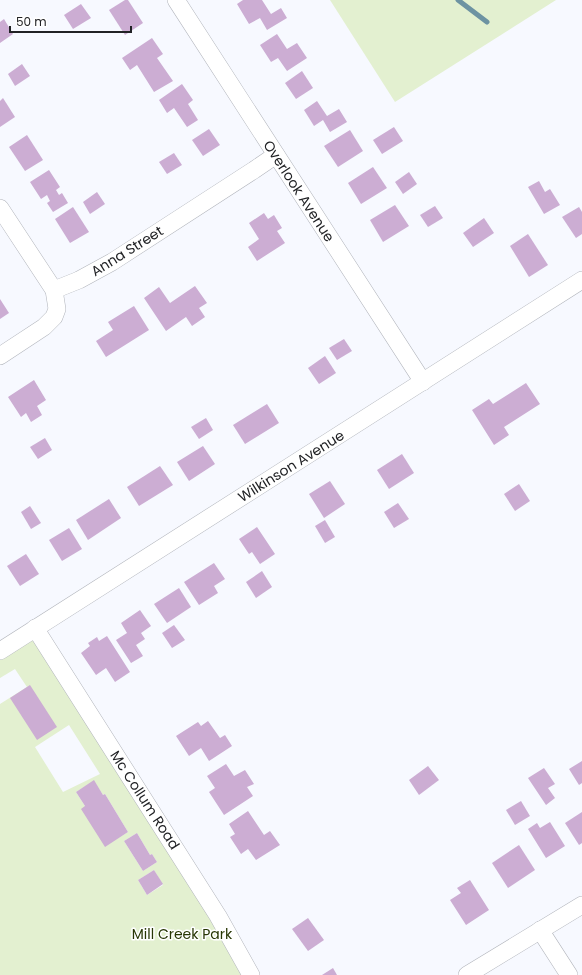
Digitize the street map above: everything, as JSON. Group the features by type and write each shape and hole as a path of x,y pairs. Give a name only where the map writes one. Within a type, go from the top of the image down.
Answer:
{"street":[{"name":"Overlook Avenue","path":"176,0 422,382"},
{"name":"Anna Street","path":"54,290 79,280 112,262 276,155"},
{"path":"0,208 54,290 56,309 51,321 44,327 0,356"},
{"name":"Wilkinson Avenue","path":"0,651 582,280"},
{"name":"Mc Collum Road","path":"35,628 214,910 250,975"},
{"path":"467,975 582,905"},
{"path":"540,930 569,975"}],"green space":[{"path":"330,0 556,0 395,102"},
{"name":"Mill Creek Park","path":"35,628 251,975 0,975 0,704 27,687 15,669 0,678 0,651","holes":["69,725 100,774 63,792 35,747","94,781 103,795 105,794 128,832 105,846 85,806 76,792","137,833 150,855 152,854 157,862 143,871 124,841","154,870 163,885 147,895 138,880"]}],"building":[{"path":"125,0 128,0 143,23 125,35 109,10"},
{"path":"243,0 262,0 271,14 281,8 287,18 267,30 260,18 249,24 237,4"},
{"path":"81,4 91,18 73,29 64,15"},
{"path":"4,19 13,34 0,43 0,22"},
{"path":"277,34 287,49 297,43 307,58 287,71 278,58 271,62 260,45"},
{"path":"152,38 163,54 157,58 173,81 154,92 137,65 130,70 122,58"},
{"path":"22,64 30,76 15,86 8,74"},
{"path":"302,71 313,88 296,99 285,83"},
{"path":"182,84 193,100 188,104 198,120 187,127 174,108 167,113 159,100"},
{"path":"3,98 15,117 0,127 0,101"},
{"path":"317,101 327,116 339,109 347,122 330,132 323,120 314,126 304,110"},
{"path":"394,127 403,141 382,154 373,140"},
{"path":"209,129 220,145 203,156 192,140"},
{"path":"350,130 363,151 338,167 324,146"},
{"path":"27,135 43,160 25,171 9,147"},
{"path":"174,153 182,165 167,174 159,162"},
{"path":"373,167 387,188 361,204 348,183"},
{"path":"49,170 60,187 56,190 59,195 62,193 68,203 53,212 47,203 50,201 47,195 41,199 30,182"},
{"path":"409,172 417,184 403,194 395,182"},
{"path":"539,181 545,192 550,189 560,205 544,214 528,187"},
{"path":"97,192 105,204 90,214 83,202"},
{"path":"395,205 409,226 383,242 370,220"},
{"path":"435,206 443,218 428,227 420,215"},
{"path":"73,207 89,232 70,243 55,219"},
{"path":"579,207 582,212 582,234 576,238 562,217"},
{"path":"264,213 268,219 274,215 282,228 277,231 285,243 257,261 248,247 259,239 249,223"},
{"path":"484,218 494,233 473,247 463,233"},
{"path":"528,234 548,265 529,277 510,246"},
{"path":"195,286 207,303 199,308 205,317 192,326 186,317 166,331 144,298 159,287 170,303"},
{"path":"0,299 9,313 0,319"},
{"path":"134,306 149,330 106,357 96,341 113,330 108,322"},
{"path":"344,339 352,351 337,360 329,348"},
{"path":"325,356 336,373 319,384 308,368"},
{"path":"34,380 46,400 37,406 42,415 31,422 26,413 21,417 8,397"},
{"path":"526,383 540,404 504,427 509,435 494,445 472,410 489,399 493,404"},
{"path":"267,404 279,423 245,444 233,425"},
{"path":"206,418 213,430 199,439 191,427"},
{"path":"45,438 52,450 38,459 30,447"},
{"path":"203,446 215,464 189,481 177,462"},
{"path":"402,454 414,473 389,489 377,470"},
{"path":"160,466 173,485 139,506 127,487"},
{"path":"330,481 345,504 324,518 309,494"},
{"path":"519,484 530,501 515,511 504,494"},
{"path":"109,499 121,518 88,540 76,520"},
{"path":"398,503 409,519 394,528 384,512"},
{"path":"30,506 41,523 31,529 21,512"},
{"path":"325,520 335,537 325,543 315,526"},
{"path":"257,527 275,554 260,564 252,552 249,554 239,539"},
{"path":"69,528 82,549 62,561 49,540"},
{"path":"26,554 39,574 20,586 7,566"},
{"path":"214,563 225,579 214,586 218,593 199,605 184,582"},
{"path":"262,571 272,587 256,598 246,582"},
{"path":"179,588 191,607 167,623 154,604"},
{"path":"140,610 151,626 141,633 145,639 136,645 143,656 131,663 116,640 127,633 121,623"},
{"path":"174,625 185,640 172,648 162,633"},
{"path":"107,636 130,672 115,682 106,668 96,675 81,653 90,646 88,643 97,637 99,641"},
{"path":"30,685 57,727 37,740 10,698"},
{"path":"208,721 220,738 225,735 232,746 209,761 201,748 189,756 176,736 198,722 201,726"},
{"path":"582,761 582,783 579,785 569,769"},
{"path":"226,764 234,776 245,770 254,784 247,787 253,796 224,815 209,792 215,788 207,776"},
{"path":"428,766 439,780 419,795 409,780"},
{"path":"544,768 555,784 548,788 555,798 546,805 528,778"},
{"path":"94,780 103,795 105,794 128,832 105,847 81,809 85,806 76,792"},
{"path":"521,801 530,816 515,825 506,810"},
{"path":"248,811 264,835 270,831 280,845 256,860 248,849 241,854 230,837 235,834 229,824"},
{"path":"582,812 582,843 579,845 565,823"},
{"path":"550,822 565,846 546,858 528,829 537,823 540,828"},
{"path":"137,833 150,855 152,854 157,862 143,871 124,841"},
{"path":"519,845 535,870 508,888 492,863"},
{"path":"154,870 163,884 147,895 138,880"},
{"path":"470,880 489,910 466,925 450,900 461,893 457,888"},
{"path":"308,918 324,940 308,951 292,929"},
{"path":"333,968 337,975 322,975"}],"waterway":[{"path":"458,0 487,22"}]}
